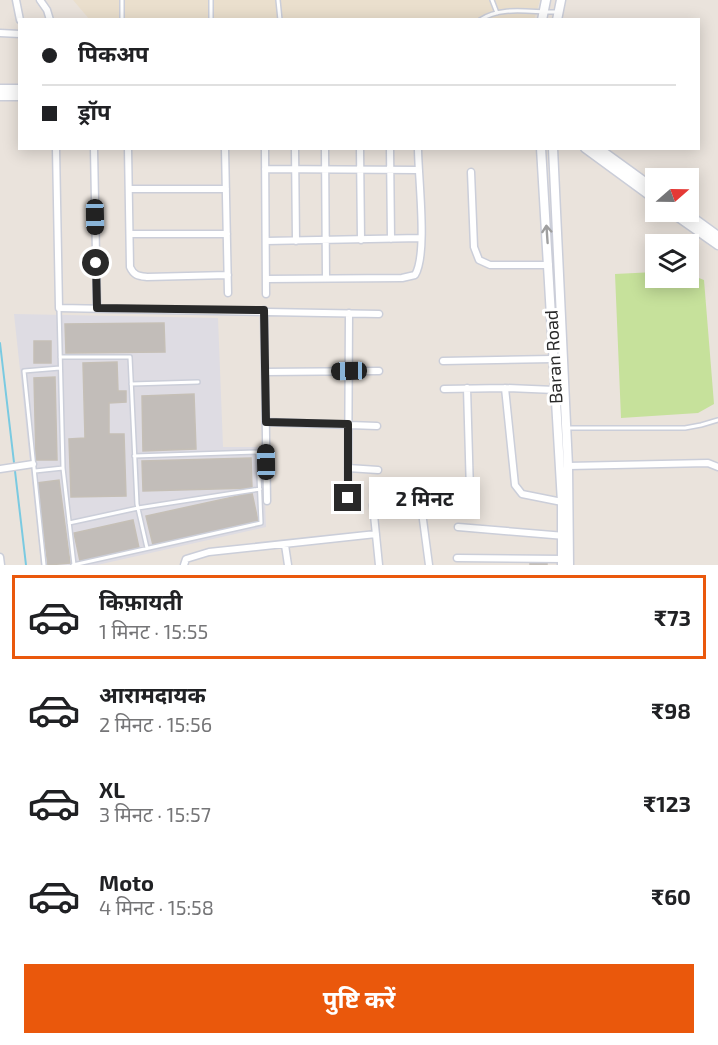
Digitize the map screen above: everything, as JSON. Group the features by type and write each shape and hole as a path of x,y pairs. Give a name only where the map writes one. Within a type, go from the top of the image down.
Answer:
{"main road":[{"path":"542,16 546,0"},
{"path":"557,16 561,0"},
{"path":"0,89 18,89"},
{"path":"0,96 18,96"},
{"name":"Baran Road","path":"541,150 562,502 566,536"},
{"name":"Baran Road","path":"553,150 568,466 565,563"},
{"path":"588,150 645,192"},
{"path":"601,150 645,182"},
{"path":"688,222 718,239"},
{"path":"697,222 718,239"}],"street":[{"path":"16,0 20,18"},
{"path":"40,0 49,18"},
{"path":"0,33 18,34"},
{"path":"56,150 59,308 264,310 379,314"},
{"path":"94,150 97,308"},
{"path":"128,150 130,267 132,273 138,276 228,275"},
{"path":"225,150 228,293"},
{"path":"265,150 266,294"},
{"path":"295,150 296,241"},
{"path":"325,150 326,278"},
{"path":"360,150 361,240"},
{"path":"390,150 391,239"},
{"path":"266,279 402,278 415,275 420,264 421,238 418,150"},
{"path":"265,169 418,170"},
{"path":"471,172 474,247 479,260 490,265 549,265"},
{"path":"129,189 226,189"},
{"path":"130,234 227,234"},
{"path":"266,241 421,238"},
{"path":"264,310 267,501"},
{"path":"348,498 349,313"},
{"path":"442,361 553,359"},
{"path":"265,372 379,371"},
{"path":"466,388 470,492"},
{"path":"505,388 514,485 522,494 562,502"},
{"path":"444,389 555,390"},
{"path":"266,422 377,426"},
{"path":"568,466 708,462 718,467"},
{"path":"1,469 22,466 34,468"},
{"path":"348,468 378,470"},
{"path":"420,497 429,565"},
{"path":"372,505 379,565"},
{"path":"458,527 566,536"},
{"path":"184,565 186,559 194,555 376,534"},
{"path":"285,545 288,565"},
{"path":"457,558 565,563"},
{"path":"0,559 1,565"}],"lane":[{"path":"122,0 122,18"},
{"path":"211,0 211,18"},
{"path":"278,0 280,18"},
{"path":"492,0 497,13"},
{"path":"483,18 509,10 542,16 557,16"},
{"path":"59,308 63,468 73,565 261,523 258,452 134,456"},
{"path":"60,357 130,357 138,508 147,548"},
{"path":"44,565 24,371 60,368"},
{"path":"131,384 198,382"},
{"path":"566,428 685,428 718,420"},
{"path":"34,468 63,468"},
{"path":"69,523 138,508 260,489"}],"shaded area":[{"path":"73,0 540,0 535,18 88,18"},
{"path":"14,314 218,318 223,447 263,447 266,527 97,565 41,565"}],"green space":[{"path":"645,272 645,288 699,288 699,278 704,280 714,404 698,413 621,418 615,274"}],"building":[{"path":"164,323 165,352 66,353 65,324"},
{"path":"34,341 51,341 51,363 34,363"},
{"path":"117,362 118,391 126,391 126,402 109,403 109,434 124,434 126,496 71,497 69,439 85,438 83,363"},
{"path":"55,377 57,460 36,460 34,378"},
{"path":"194,394 196,449 143,451 142,396"},
{"path":"251,458 252,488 143,491 142,461"},
{"path":"59,480 70,563 48,565 37,483"},
{"path":"252,493 258,521 153,545 146,516"},
{"path":"133,520 139,548 80,561 74,533"},
{"path":"530,562 547,563 547,565 530,565"}],"waterway":[{"path":"0,343 26,565"}],"route":[{"path":"96,263 97,308 264,310 266,422 348,424 348,498"}]}
